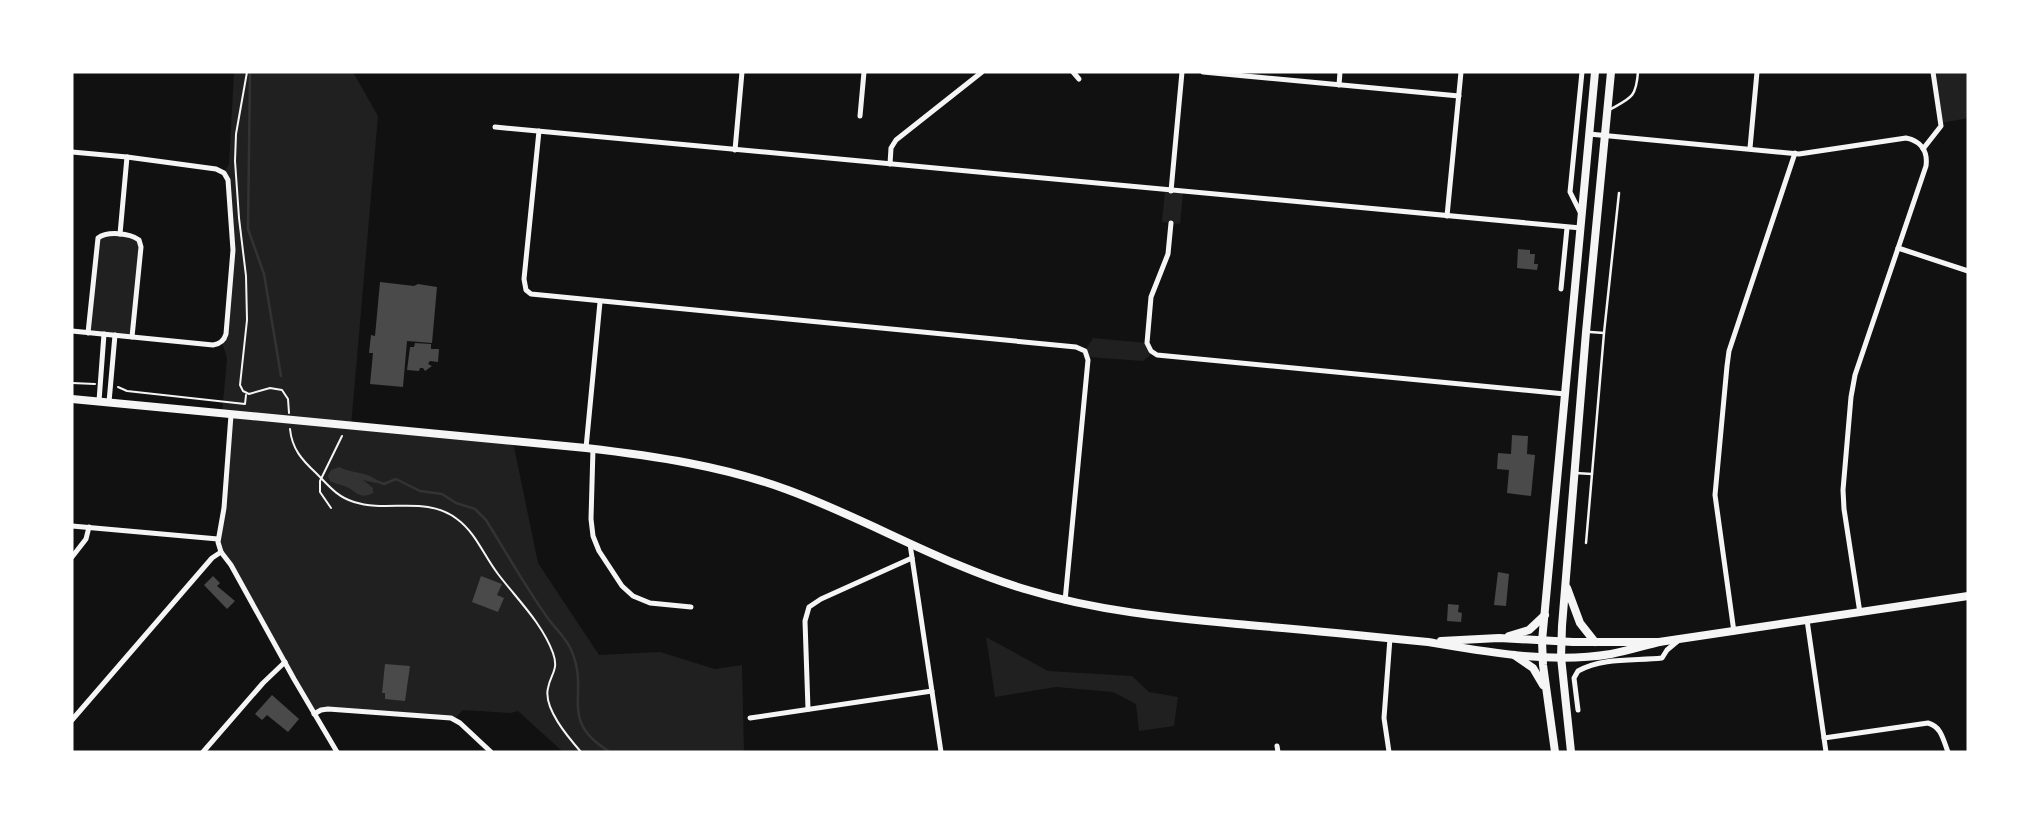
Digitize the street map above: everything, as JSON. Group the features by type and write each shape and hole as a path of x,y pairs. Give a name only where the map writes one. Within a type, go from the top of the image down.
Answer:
{"main road":[{"path":"1555,752 1542,641 1595,72"},
{"path":"1571,752 1561,641 1586,332 1611,72"},
{"path":"1581,228 1596,230"},
{"path":"72,399 663,457 716,468 800,495 1001,581 1065,601 1135,614 1561,657 1611,654 1659,642"},
{"path":"1565,581 1577,617 1595,642"},
{"path":"1428,642 1499,638 1659,642 1968,596"},
{"path":"1499,638 1526,631 1545,615"},
{"path":"1508,653 1533,668 1546,691"}],"street":[{"path":"735,149 742,72"},
{"path":"860,116 864,72"},
{"path":"890,164 891,148 895,141 982,72"},
{"path":"1073,72 1079,79"},
{"path":"1171,191 1182,72"},
{"path":"1203,72 1459,96"},
{"path":"1339,85 1340,72"},
{"path":"1447,216 1461,72"},
{"path":"1582,72 1570,192 1582,217"},
{"path":"1750,148 1757,72"},
{"path":"1922,147 1941,126 1933,72"},
{"path":"495,127 1581,228"},
{"path":"539,131 524,279 526,290 534,295 1083,349 1088,360 1065,601"},
{"path":"1589,134 1795,153 1903,137 1913,139 1922,147 1926,166 1851,397 1843,499 1860,613"},
{"path":"72,152 216,169 224,173 228,180 233,250 226,334 222,342 214,345 72,331"},
{"path":"1734,632 1715,495 1726,372 1729,351 1795,153"},
{"path":"120,234 127,157"},
{"path":"1171,223 1168,254 1151,294 1147,343 1157,355 1567,394"},
{"path":"1562,289 1567,228"},
{"path":"88,333 97,240 102,234 120,234 136,237 141,244 132,337"},
{"path":"1898,248 1968,271"},
{"path":"600,302 589,449 593,536 599,551 622,586 633,596 650,603 691,607"},
{"path":"99,401 104,334"},
{"path":"109,402 115,335"},
{"path":"231,415 224,508 218,539 221,552 231,565 337,752"},
{"path":"72,526 218,539"},
{"path":"72,557 86,539 89,527"},
{"path":"910,543 941,752"},
{"path":"72,720 212,558 221,552"},
{"path":"807,709 806,616 809,607 912,558"},
{"path":"1807,620 1826,752"},
{"path":"1389,752 1384,718 1390,638"},
{"path":"1578,710 1574,678 1577,671 1598,664 1662,658 1679,640"},
{"path":"205,752 285,662"},
{"path":"750,718 932,691"},
{"path":"314,714 328,709 451,718 491,752"},
{"path":"1824,738 1928,723 1936,725 1940,730 1948,752"}],"lane":[{"path":"1607,111 1633,95 1638,72"},
{"path":"1586,544 1619,192"},
{"path":"1586,332 1604,333"},
{"path":"1575,473 1592,474"}],"path":[{"path":"115,386 127,391 245,404 246,393 240,385 247,320 246,276 235,161 236,134 247,72"},
{"path":"72,383 95,384"},
{"path":"246,393 279,389 286,395 289,409"},
{"path":"290,431 296,453 332,490 352,502 429,507 453,516 466,527 551,647 555,668 547,690 548,705 581,752"},
{"path":"331,508 320,492 322,477 342,436"}],"shaded area":[{"path":"234,72 353,72 378,116 351,426 513,442 538,563 599,655 660,652 715,669 742,665 744,752 563,752 518,711 511,713 463,710 454,719 328,709 314,714 221,552 219,533 231,415 222,413 227,358 222,342 225,337 233,256 228,180 224,173 229,164"},
{"path":"1933,72 1968,72 1968,118 1941,123"},
{"path":"1165,190 1183,192 1180,224 1162,222"},
{"path":"108,233 139,240 132,337 88,333 97,242"},
{"path":"1093,338 1147,343 1153,353 1143,361 1088,357 1085,351"},
{"path":"339,467 369,475 377,480 376,483 363,480 373,488 373,493 360,495 330,481 328,476 331,470"},
{"path":"986,637 1048,671 1132,676 1149,692 1178,697 1174,726 1139,731 1136,704 1113,692 1056,687 995,697"}],"building":[{"path":"1518,249 1530,250 1530,254 1535,254 1534,264 1538,264 1537,270 1517,268"},
{"path":"380,282 437,287 432,343 407,341 403,387 370,384 373,353 369,353 371,335 375,336"},
{"path":"415,343 431,344 431,349 439,349 438,362 430,361 428,364 432,366 425,371 423,368 419,371 407,370 410,347 414,347"},
{"path":"1512,435 1528,436 1527,454 1535,455 1531,496 1507,493 1509,470 1497,469 1498,453 1511,454"},
{"path":"1498,572 1509,574 1506,606 1494,605"},
{"path":"213,576 220,583 217,586 235,601 227,609 204,585"},
{"path":"481,576 502,584 497,595 504,598 498,612 472,602"},
{"path":"1448,604 1459,605 1461,622 1447,621"},
{"path":"385,664 410,666 405,701 385,699 385,693 382,693"},
{"path":"272,695 299,719 288,732 267,715 262,720 255,714"}],"waterway":[{"path":"250,72 248,229 264,274 281,376"},
{"path":"376,481 384,484 396,479 420,491 442,494 456,503 475,509 486,520 539,605 570,647 577,667 579,718 594,740 610,752"}]}
